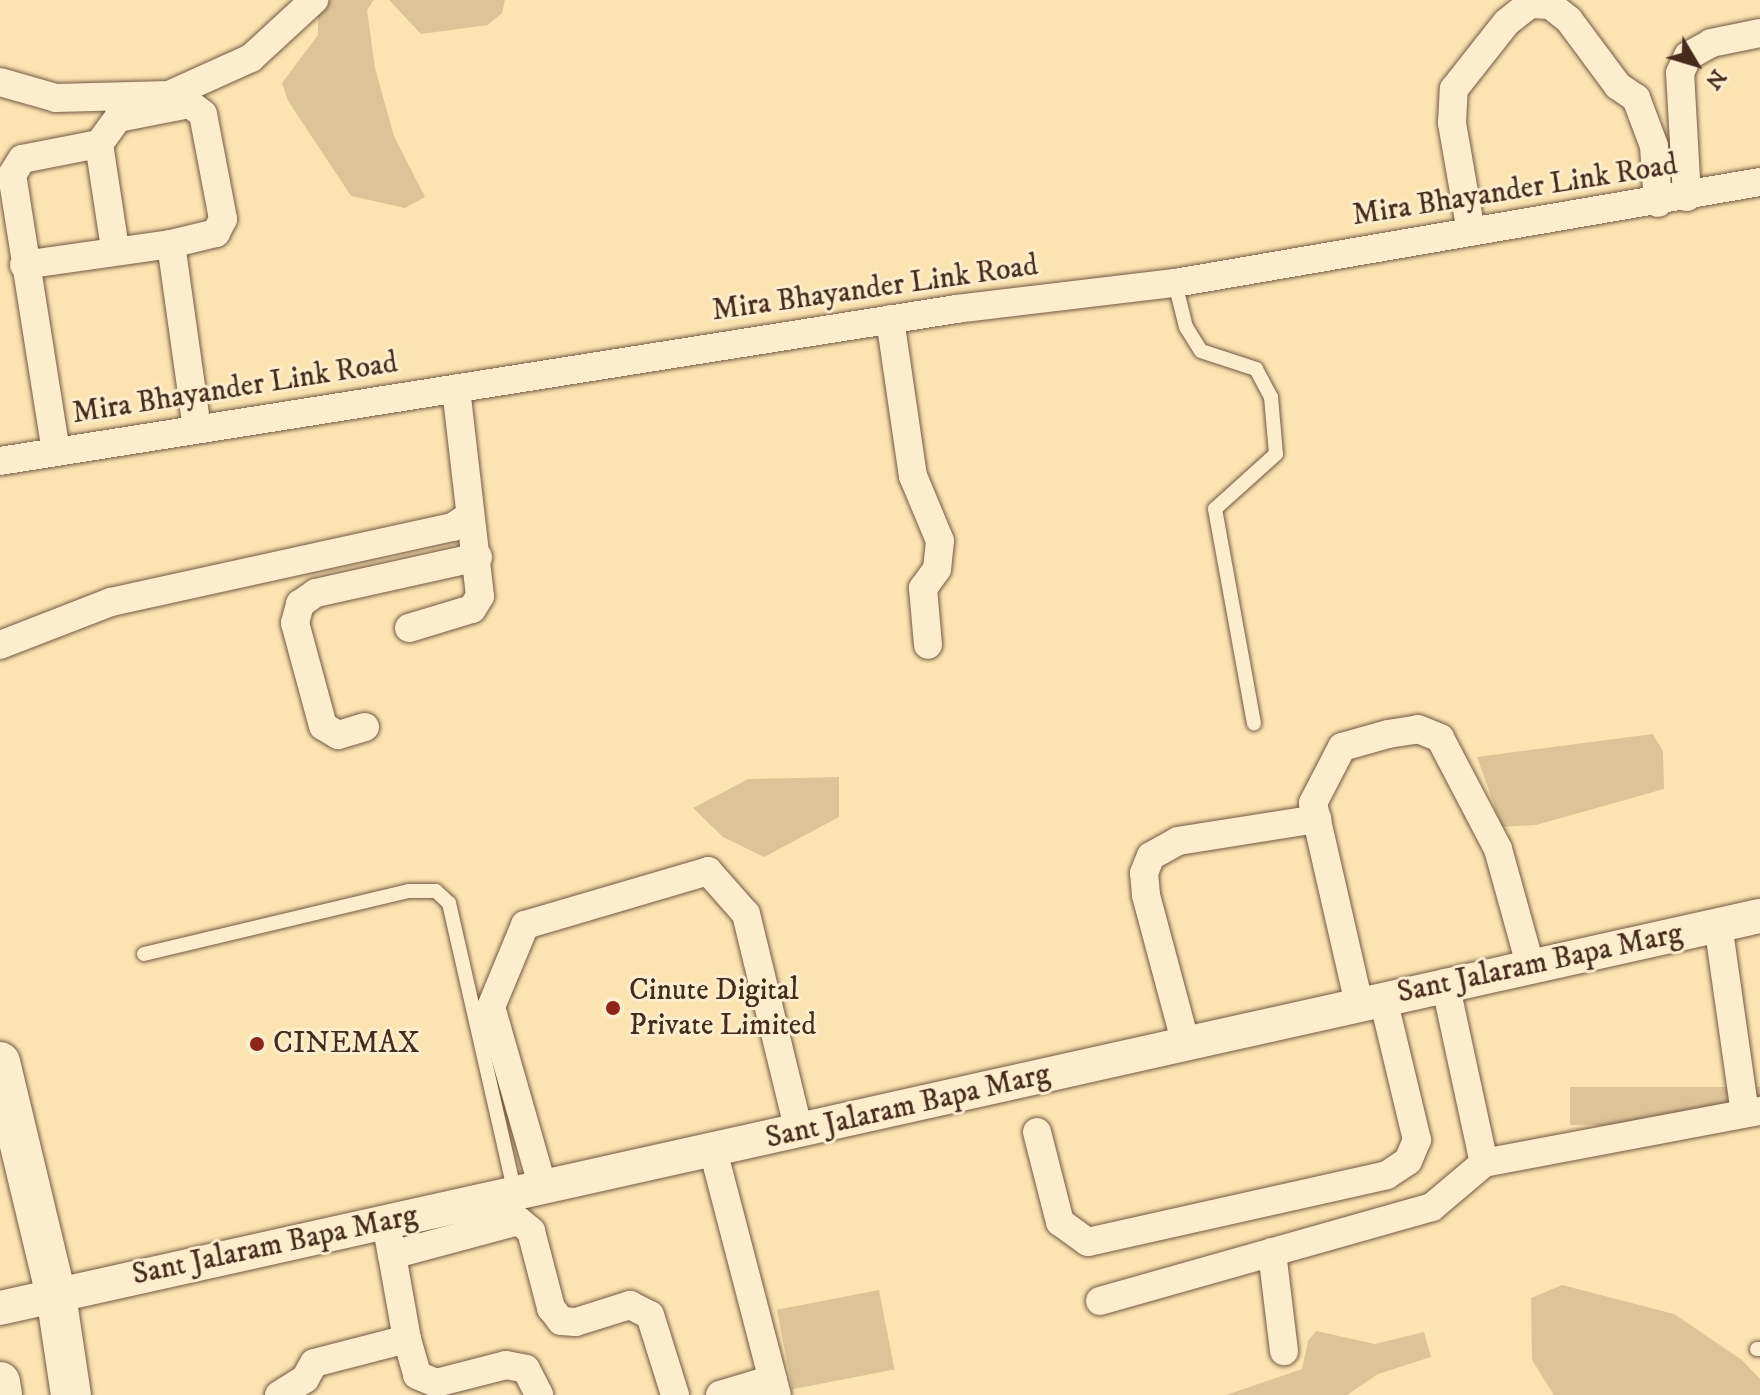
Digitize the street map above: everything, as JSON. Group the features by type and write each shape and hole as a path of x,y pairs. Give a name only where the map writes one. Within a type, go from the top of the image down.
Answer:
{"main road":[{"path":"0,1062 56,1295 71,1395"},
{"path":"0,1382 2,1395"}],"street":[{"path":"0,82 56,98 169,95 251,58 314,0"},
{"path":"1471,232 1452,123 1454,89 1507,22 1530,4 1550,5 1569,20 1618,86 1636,98 1654,146 1658,203"},
{"path":"1687,197 1680,73 1688,56 1711,43 1760,33"},
{"path":"24,265 115,249 171,244 216,233 223,219 203,114 190,104 118,118 99,144 22,159 12,175 24,265 56,452"},
{"path":"99,144 115,249"},
{"name":"Mira Bhayander Link Road","path":"0,461 890,319 1175,283 1658,203 1760,182"},
{"path":"171,244 197,429"},
{"path":"890,319 913,476 940,541 937,569 923,588 928,645"},
{"path":"409,628 472,609 480,596 478,557 456,388"},
{"path":"0,645 111,602 453,527 463,520"},
{"path":"365,727 338,735 323,726 295,623 300,604 316,593 478,557"},
{"path":"1037,1132 1060,1222 1088,1242 1387,1175 1408,1161 1417,1140 1371,1001 1317,819 1315,793 1342,747 1418,729 1440,738 1498,849 1530,964"},
{"path":"1185,1041 1146,895 1144,873 1151,856 1178,841 1317,819"},
{"path":"529,1191 491,1007 525,925 708,871 746,914 799,1131"},
{"name":"Sant Jalaram Bapa Marg","path":"0,1308 56,1295 389,1238 529,1191 1185,1041 1760,916"},
{"path":"1100,1301 1432,1207 1484,1163 1752,1112 1718,924"},
{"path":"1445,983 1484,1163"},
{"path":"713,1150 767,1388 720,1395"},
{"path":"539,1395 526,1369 506,1365 436,1383 417,1375 407,1339 389,1238 519,1221 531,1231 551,1308 561,1321 576,1322 630,1305 650,1315 675,1395"},
{"path":"1272,1252 1284,1351"},
{"path":"279,1395 305,1379 314,1363 407,1339"}],"lane":[{"path":"1175,283 1186,327 1201,351 1256,369 1271,397 1276,454 1215,509 1254,723"},
{"path":"144,954 409,891 436,891 449,903 529,1191"}],"shaded area":[{"path":"318,0 374,0 367,10 375,68 394,136 425,197 405,208 351,196 288,101 282,83 318,35"},
{"path":"389,0 505,0 502,13 488,25 421,34"},
{"path":"1653,734 1663,751 1664,789 1536,825 1502,827 1477,757"},
{"path":"839,777 839,817 764,857 723,837 693,808 748,779"},
{"path":"1570,1087 1760,1087 1760,1125 1570,1125"},
{"path":"1562,1285 1674,1314 1742,1360 1760,1379 1760,1395 1554,1395 1532,1360 1531,1298"},
{"path":"879,1290 894,1370 792,1389 777,1310"},
{"path":"1316,1331 1375,1344 1424,1332 1431,1357 1378,1374 1347,1395 1226,1395 1302,1369 1308,1341"}],"place":[{"name":"Cinute Digital Private Limited","path":"613,1008"},
{"name":"CINEMAX","path":"257,1044"}]}
